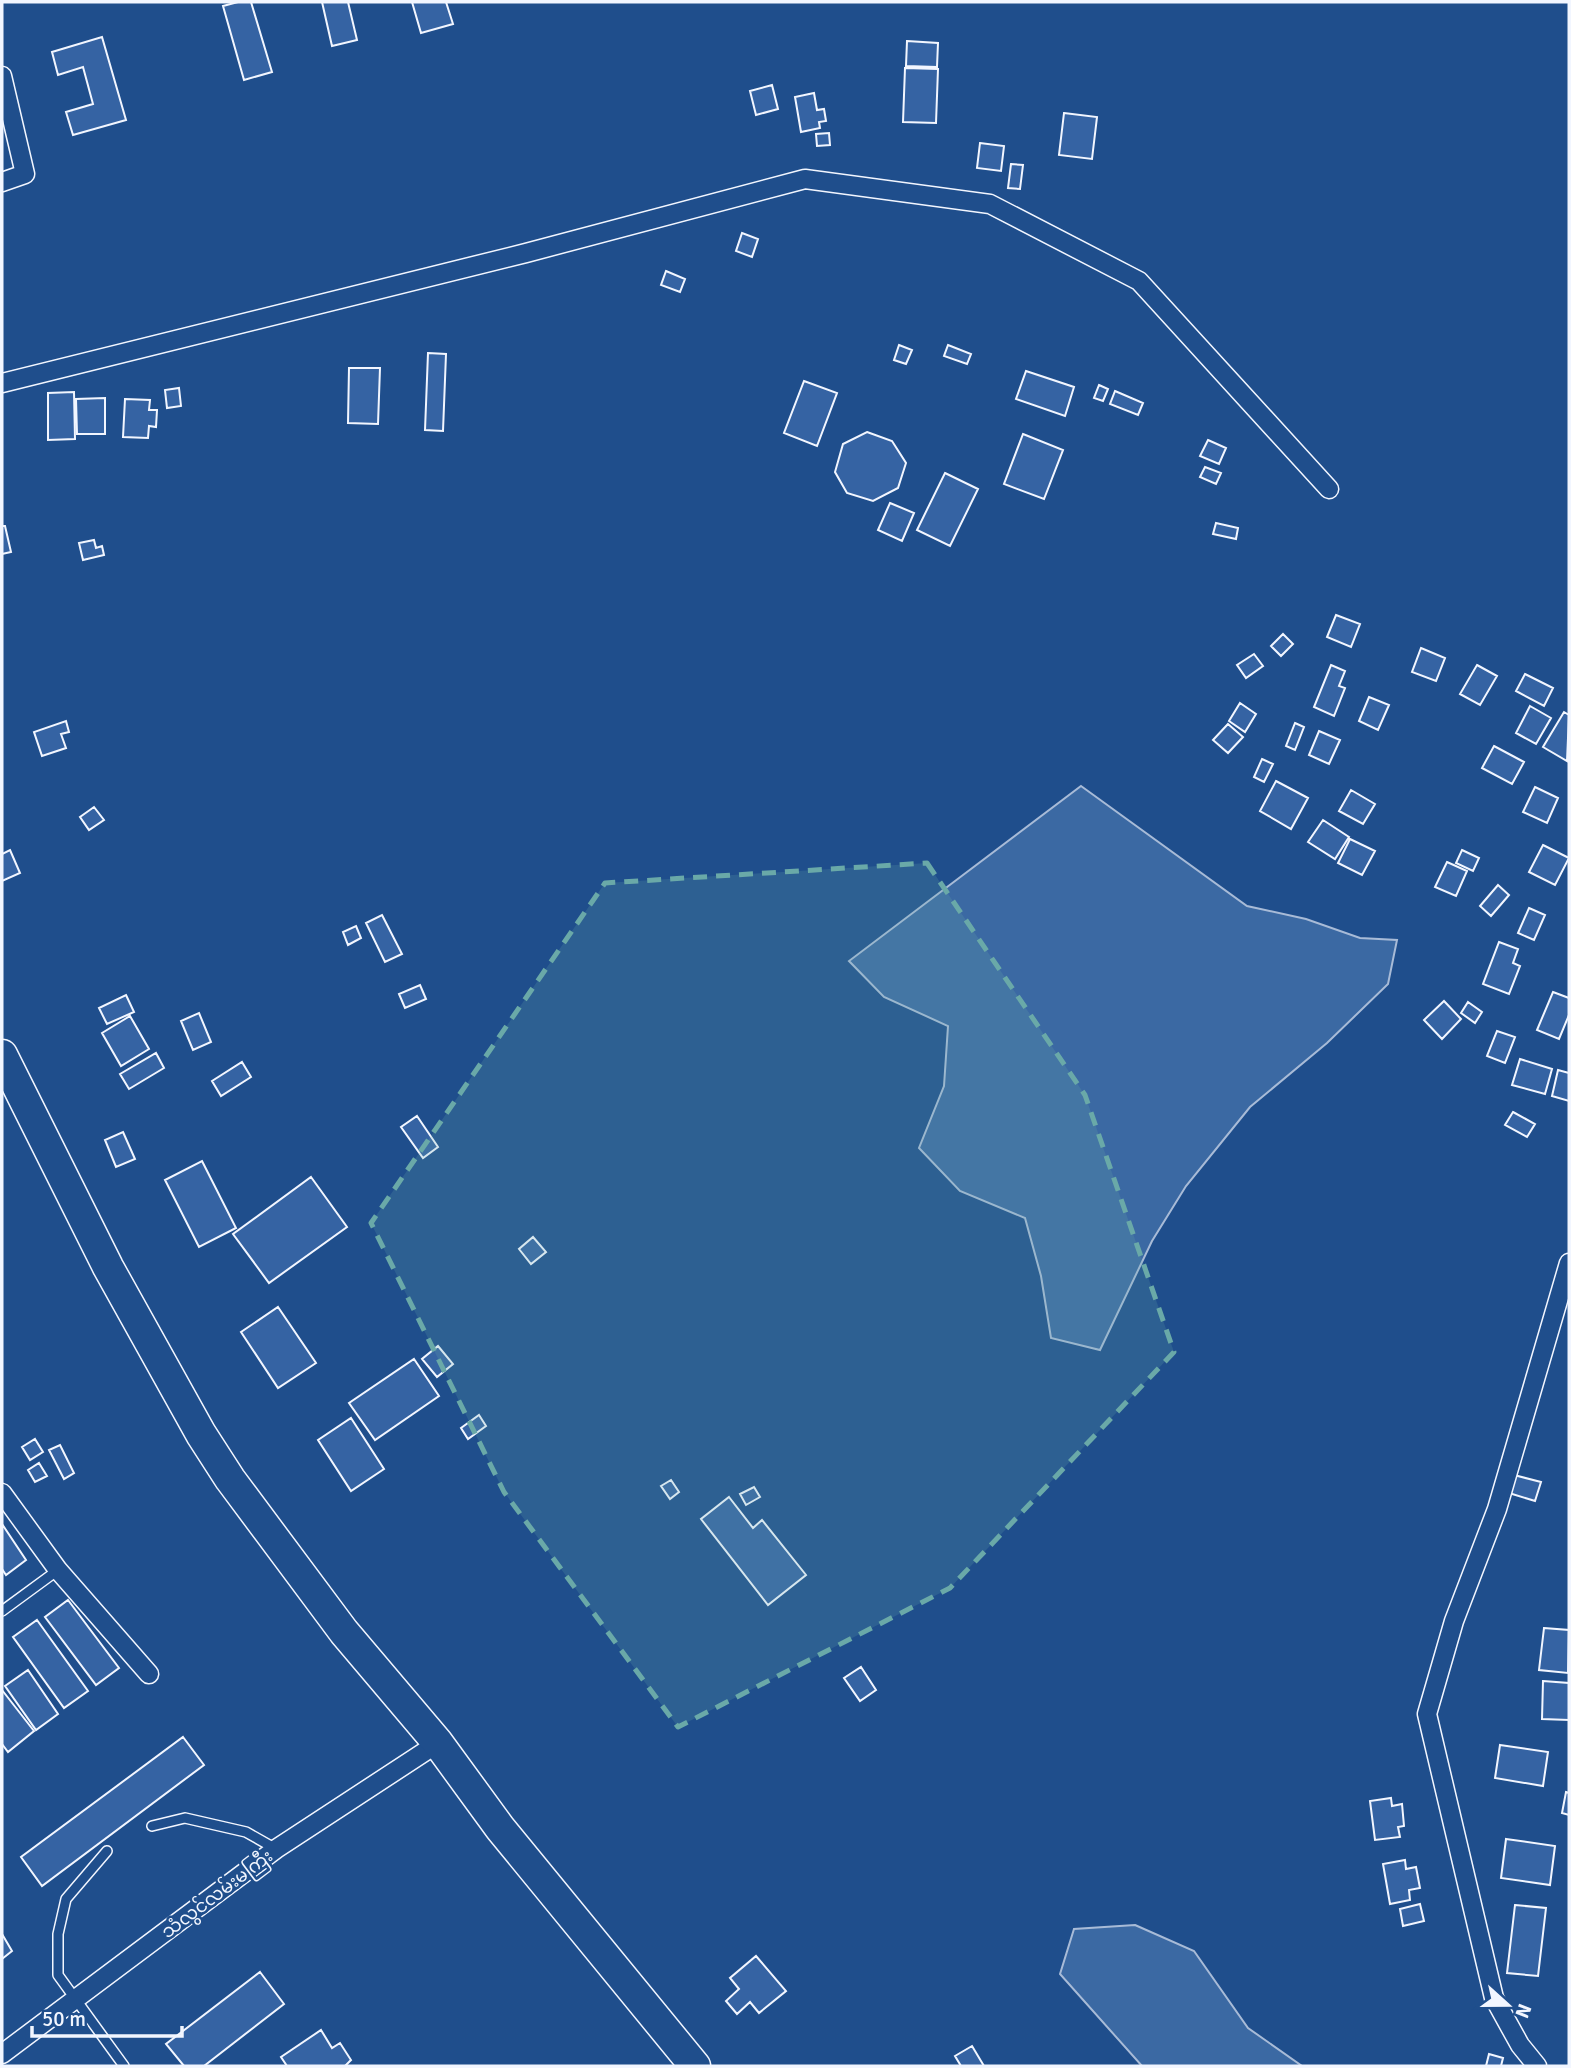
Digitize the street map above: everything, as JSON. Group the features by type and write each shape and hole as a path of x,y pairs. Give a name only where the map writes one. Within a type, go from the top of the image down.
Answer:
{"highway":[{"path":"2,1055 108,1267 201,1434 263,1526 344,1632 438,1743 508,1838 695,2066"}],"street":[{"path":"2,76 25,174 2,182"},
{"path":"2,383 513,257 805,180 990,204 1139,281 1329,488"},
{"path":"1537,2066 1520,2045 1494,1998 1427,1714 1454,1621 1497,1509 1569,1263"},
{"path":"2,1493 58,1570 149,1674"},
{"name":"သံလွင်လမ်းမကြီး","path":"2,2054 276,1849 438,1743"}],"lane":[{"path":"2,1611 58,1570"},
{"path":"152,1826 185,1818 197,1820 246,1832 276,1849"},
{"path":"107,1851 66,1899 58,1934 58,1975 124,2066"}],"highlighted area":[{"path":"927,863 1085,1095 1174,1352 950,1588 678,1727 504,1492 371,1223 605,883"}],"water":[{"path":"1081,786 1247,906 1306,919 1360,938 1397,940 1388,984 1327,1043 1250,1107 1186,1186 1152,1241 1100,1350 1051,1338 1041,1276 1025,1218 960,1191 919,1148 944,1086 948,1026 884,997 849,961"},
{"path":"1135,1925 1194,1951 1248,2028 1302,2066 1142,2066 1060,1974 1074,1929"}],"building":[{"path":"251,2 272,72 244,80 223,6"},
{"path":"322,2 348,2 357,40 332,46"},
{"path":"412,2 446,2 453,24 421,33"},
{"path":"102,37 126,120 73,135 66,112 93,104 83,67 58,75 52,52"},
{"path":"907,41 938,43 937,67 906,66"},
{"path":"905,68 938,69 936,123 903,122"},
{"path":"772,85 778,109 756,115 750,91"},
{"path":"814,93 817,110 824,109 826,121 819,122 820,128 801,132 795,97"},
{"path":"1064,113 1097,117 1092,159 1059,155"},
{"path":"829,133 830,145 817,146 816,134"},
{"path":"980,143 1004,146 1001,171 977,168"},
{"path":"1011,164 1023,165 1020,189 1008,188"},
{"path":"742,233 758,239 752,257 736,251"},
{"path":"666,271 685,279 680,292 661,285"},
{"path":"899,345 912,350 906,364 894,360"},
{"path":"948,345 971,354 967,364 944,356"},
{"path":"428,353 446,354 443,431 425,430"},
{"path":"349,368 380,368 378,424 348,423"},
{"path":"1026,371 1074,387 1065,416 1016,399"},
{"path":"804,381 837,393 817,446 784,433"},
{"path":"1099,385 1108,389 1103,401 1094,398"},
{"path":"179,388 181,406 167,408 165,390"},
{"path":"1115,391 1143,403 1138,415 1110,404"},
{"path":"74,392 75,439 48,440 48,393"},
{"path":"105,398 105,434 77,434 76,399"},
{"path":"125,399 150,400 149,410 157,410 156,427 149,426 148,438 123,437"},
{"path":"867,432 892,441 906,463 898,488 873,501 847,493 835,472 843,444"},
{"path":"1023,434 1063,450 1044,499 1004,484"},
{"path":"1208,440 1226,448 1219,464 1200,456"},
{"path":"1205,467 1221,473 1216,484 1200,477"},
{"path":"945,473 978,489 950,546 917,530"},
{"path":"890,503 914,513 902,541 878,530"},
{"path":"1216,523 1238,528 1236,539 1213,534"},
{"path":"2,526 5,526 11,552 2,554"},
{"path":"94,540 96,548 102,546 104,555 83,560 79,543"},
{"path":"1336,615 1360,624 1351,647 1327,637"},
{"path":"1283,634 1293,644 1281,656 1271,646"},
{"path":"1421,648 1445,658 1436,681 1412,672"},
{"path":"1254,654 1263,666 1246,678 1237,665"},
{"path":"1331,665 1345,671 1339,686 1345,688 1334,716 1314,707"},
{"path":"1477,665 1497,676 1480,705 1460,694"},
{"path":"1525,674 1553,688 1544,706 1516,691"},
{"path":"1369,697 1389,705 1378,730 1359,721"},
{"path":"1240,703 1256,714 1245,732 1229,721"},
{"path":"1530,706 1551,718 1536,744 1516,733"},
{"path":"1564,712 1569,715 1567,761 1543,747"},
{"path":"66,721 69,732 61,734 66,748 42,756 34,732"},
{"path":"1295,723 1304,727 1295,750 1286,746"},
{"path":"1228,724 1243,737 1228,753 1213,740"},
{"path":"1319,731 1340,740 1329,764 1309,755"},
{"path":"1494,746 1524,762 1512,784 1482,768"},
{"path":"1262,759 1273,764 1264,782 1254,777"},
{"path":"1276,781 1308,798 1291,829 1260,811"},
{"path":"1535,787 1558,798 1547,823 1523,812"},
{"path":"1351,790 1375,804 1363,824 1339,811"},
{"path":"94,807 104,820 89,830 80,817"},
{"path":"1323,820 1349,837 1335,859 1308,842"},
{"path":"1350,839 1375,851 1362,875 1338,863"},
{"path":"1543,845 1569,858 1555,885 1529,872"},
{"path":"10,850 20,873 2,881 2,854"},
{"path":"1462,850 1479,858 1473,871 1456,863"},
{"path":"1447,862 1467,871 1456,896 1435,887"},
{"path":"1498,885 1509,895 1491,916 1480,906"},
{"path":"1529,908 1545,915 1534,940 1518,933"},
{"path":"382,915 402,954 385,962 366,923"},
{"path":"356,926 361,938 348,945 343,932"},
{"path":"1499,942 1518,949 1513,963 1520,966 1509,994 1483,984"},
{"path":"420,985 426,999 405,1008 399,994"},
{"path":"1553,992 1569,998 1569,1015 1559,1039 1537,1030"},
{"path":"126,995 134,1012 107,1024 99,1008"},
{"path":"1444,1001 1461,1019 1442,1039 1424,1020"},
{"path":"1468,1002 1482,1012 1475,1023 1461,1013"},
{"path":"199,1013 211,1042 193,1050 181,1021"},
{"path":"130,1016 149,1049 121,1066 102,1033"},
{"path":"1497,1031 1515,1037 1505,1063 1487,1056"},
{"path":"156,1053 164,1068 129,1089 120,1074"},
{"path":"1520,1059 1552,1069 1545,1094 1512,1085"},
{"path":"242,1062 251,1077 221,1096 212,1081"},
{"path":"1558,1070 1569,1073 1569,1101 1552,1096"},
{"path":"1513,1112 1535,1124 1527,1137 1505,1125"},
{"path":"417,1116 438,1147 423,1158 401,1127"},
{"path":"123,1132 135,1159 116,1167 105,1140"},
{"path":"202,1161 236,1228 199,1247 165,1180"},
{"path":"311,1177 347,1227 269,1283 233,1234"},
{"path":"533,1237 546,1252 531,1264 519,1249"},
{"path":"278,1307 316,1363 278,1388 241,1332"},
{"path":"438,1346 453,1364 437,1377 422,1359"},
{"path":"414,1359 439,1396 375,1440 349,1403"},
{"path":"479,1415 486,1426 468,1439 461,1428"},
{"path":"351,1418 384,1469 351,1491 318,1440"},
{"path":"35,1439 43,1452 30,1460 22,1447"},
{"path":"60,1445 74,1473 64,1479 49,1450"},
{"path":"39,1463 47,1476 35,1482 28,1470"},
{"path":"1514,1475 1541,1482 1535,1501 1509,1493"},
{"path":"671,1480 679,1492 670,1499 661,1486"},
{"path":"754,1487 760,1497 746,1505 740,1494"},
{"path":"729,1497 753,1528 762,1520 806,1575 768,1605 701,1519"},
{"path":"2,1524 26,1560 6,1575 2,1569"},
{"path":"68,1600 119,1668 96,1685 45,1617"},
{"path":"37,1620 88,1691 64,1708 13,1637"},
{"path":"1544,1628 1569,1630 1568,1673 1539,1670"},
{"path":"861,1667 876,1690 860,1701 844,1678"},
{"path":"28,1670 58,1714 36,1730 5,1686"},
{"path":"1543,1681 1569,1683 1569,1720 1542,1719"},
{"path":"2,1690 34,1731 8,1752 2,1744"},
{"path":"183,1737 204,1765 42,1886 21,1857"},
{"path":"1500,1745 1548,1752 1543,1786 1495,1778"},
{"path":"1566,1792 1569,1793 1569,1815 1562,1813"},
{"path":"1391,1798 1392,1806 1402,1804 1404,1826 1398,1827 1400,1837 1375,1840 1370,1801"},
{"path":"1506,1839 1555,1846 1550,1885 1501,1878"},
{"path":"1405,1860 1406,1869 1416,1867 1420,1888 1409,1890 1410,1900 1390,1904 1383,1864"},
{"path":"1420,1904 1424,1921 1403,1926 1400,1909"},
{"path":"1515,1905 1546,1908 1538,1976 1507,1973"},
{"path":"2,1934 12,1951 2,1959"},
{"path":"756,1956 786,1991 759,2013 750,2002 737,2014 726,2001 739,1989 730,1978"},
{"path":"260,1972 284,2004 204,2066 184,2066 166,2044"},
{"path":"321,2030 332,2048 340,2043 351,2060 345,2066 287,2066 281,2057"},
{"path":"972,2046 984,2066 961,2066 955,2056"},
{"path":"1489,2054 1503,2058 1501,2066 1486,2066"}]}
